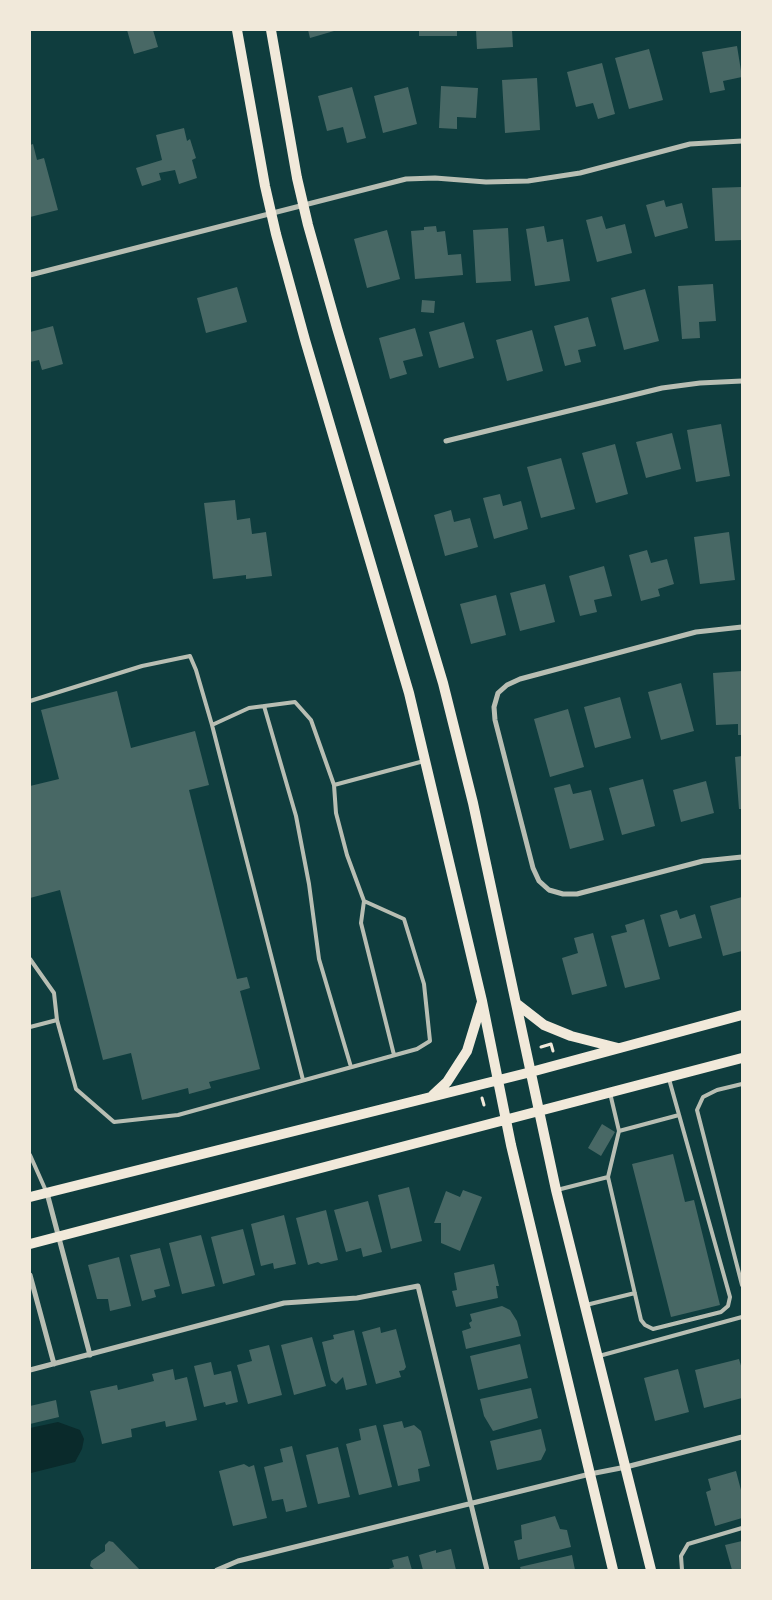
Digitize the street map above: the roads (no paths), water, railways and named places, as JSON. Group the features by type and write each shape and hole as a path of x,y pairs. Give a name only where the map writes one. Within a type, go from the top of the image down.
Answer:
{"main road":[{"path":"237,30 271,213 291,292 409,693 426,760 482,1001 511,1145 613,1570"},
{"path":"271,30 303,204 337,328 443,683 474,803 556,1190 651,1570"},
{"path":"430,1097 447,1082 467,1051 482,1001"},
{"path":"517,1004 544,1025 571,1036 619,1048"},
{"path":"30,1197 531,1072 742,1015"},
{"path":"30,1244 742,1058"}],"street":[{"path":"30,275 406,179 435,178 486,182 528,181 580,173 690,144 742,141"},
{"path":"446,441 662,388 700,383 742,381"},
{"path":"742,627 696,632 520,679 507,685 498,693 494,707 494,720 533,868 540,881 549,890 563,894 577,894 703,861 742,857"},
{"path":"47,1193 90,1355"},
{"path":"30,1275 54,1364"},
{"path":"30,1370 284,1303 357,1298 418,1286 487,1570"},
{"path":"217,1570 238,1561 742,1437"}],"lane":[{"path":"30,701 142,666 190,656 212,725 303,1080"},
{"path":"212,725 249,708 295,702 311,720 334,785 336,813 347,855 364,901 361,924 394,1055"},
{"path":"264,706 296,816 319,959 351,1067"},
{"path":"334,785 426,760"},
{"path":"30,959 54,993 57,1020 76,1089 114,1122 178,1115 418,1049 430,1040 424,984 404,919 364,901"},
{"path":"30,1027 57,1020"},
{"path":"609,1092 619,1131 608,1177 641,1320 645,1325 653,1329 721,1312 728,1306 730,1297 668,1076"},
{"path":"742,1084 718,1090 703,1097 697,1110 742,1285"},
{"path":"619,1131 679,1115"},
{"path":"30,1155 47,1193"},
{"path":"556,1190 608,1177"},
{"path":"585,1305 635,1293"},
{"path":"598,1356 742,1317"},
{"path":"682,1570 681,1556 688,1544 742,1528"}],"water":[{"path":"58,1422 80,1430 84,1439 82,1449 75,1462 31,1473 30,1428"}]}
